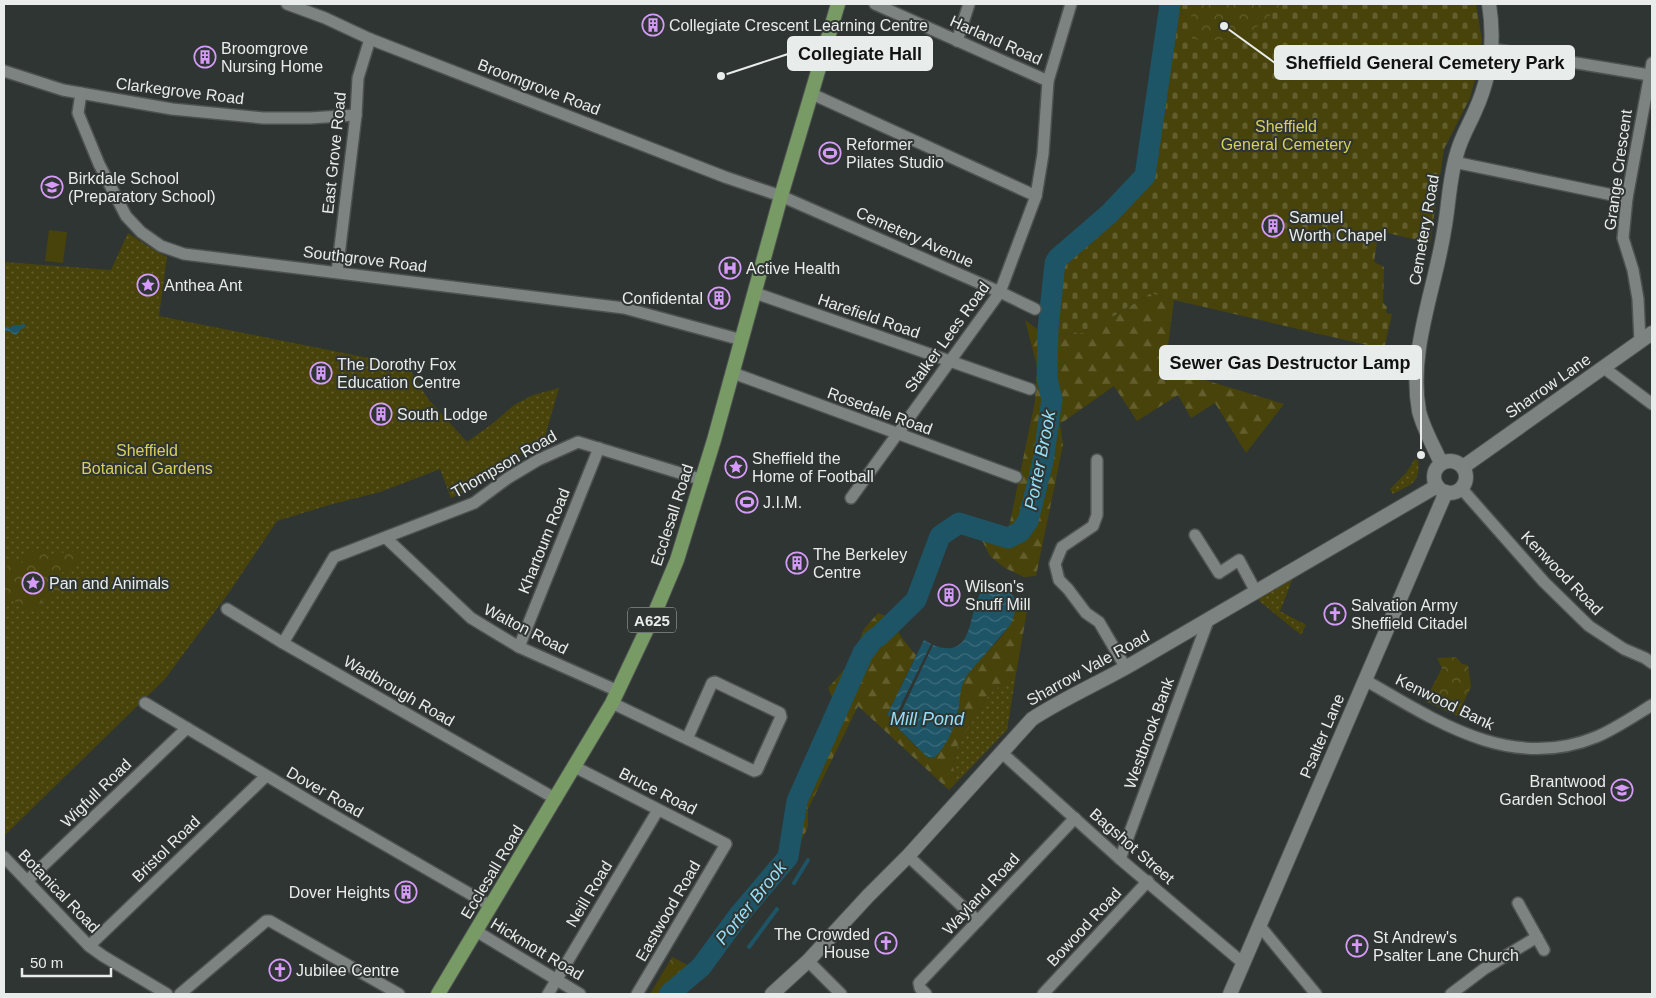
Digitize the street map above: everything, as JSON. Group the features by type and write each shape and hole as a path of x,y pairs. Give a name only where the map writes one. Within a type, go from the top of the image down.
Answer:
{"main road":[{"name":"Ecclesall Road","path":"438,994 576,767 615,697 677,560 703,480 838,4"}],"street":[{"name":"Broomgrove Road","path":"287,4 325,18 370,39 725,177 782,196"},
{"name":"Harland Road","path":"875,4 1048,82"},
{"path":"957,41 969,4"},
{"name":"Stalker Lees Road","path":"851,498 1000,292 1036,196 1043,154 1048,82 1071,4"},
{"name":"Cemetery Road","path":"1441,463 1419,412 1418,353 1444,231 1448,190 1454,162 1460,142 1476,110 1486,82 1492,49 1492,24 1489,4"},
{"name":"East Grove Road","path":"337,272 356,115 358,78 370,39"},
{"path":"1492,49 1649,75"},
{"name":"Grange Crescent","path":"1640,341 1638,299 1633,270 1623,238 1627,198 1652,63"},
{"name":"Clarkegrove Road","path":"4,71 63,90 172,109 264,118 356,115"},
{"name":"Southgrove Road","path":"81,93 78,113 99,164 126,216 141,232 161,246 184,254 624,308 742,340"},
{"path":"812,94 1036,196"},
{"path":"1454,162 1627,198"},
{"name":"Cemetery Avenue","path":"782,196 1035,309"},
{"name":"Harefield Road","path":"755,293 1030,389"},
{"name":"Sharrow Lane","path":"1463,466 1604,368 1652,332"},
{"path":"1604,368 1652,404"},
{"name":"Rosedale Road","path":"733,374 1016,478"},
{"name":"Thompson Road","path":"283,643 334,557 474,503 508,478 562,448 578,442 703,480"},
{"name":"Khartoum Road","path":"520,647 599,448"},
{"path":"1097,460 1097,514 1093,526 1062,547 1055,564 1059,580 1086,613 1099,622 1126,668"},
{"path":"1453,461 1463,466 1466,478 1461,488 1452,493 1441,489 1435,481 1435,471 1441,463 1453,461"},
{"name":"Kenwood Road","path":"1461,488 1544,582 1589,626 1624,649 1652,663"},
{"name":"Sharrow Vale Road","path":"772,994 808,961 908,856 1032,719 1126,668 1255,590 1441,489"},
{"name":"Psalter Lane","path":"1230,994 1365,680 1441,489"},
{"path":"1195,535 1219,573 1239,560 1255,590"},
{"name":"Walton Road","path":"386,538 470,618 520,647 615,697 687,739 754,771 757,770 781,716 780,713 715,682 712,683 687,739"},
{"name":"Wadbrough Road","path":"227,609 556,800"},
{"name":"Westbrook Bank","path":"1120,859 1209,618"},
{"name":"Kenwood Bank","path":"1365,680 1422,713 1480,740 1505,747 1528,749 1563,746 1596,737 1652,705"},
{"name":"Dover Road","path":"145,703 266,776 491,906"},
{"name":"Wigfull Road","path":"28,881 187,728"},
{"name":"Bagshot Street","path":"1001,752 1120,859 1242,963"},
{"name":"Bruce Road","path":"576,767 726,844"},
{"name":"Bristol Road","path":"89,946 266,776"},
{"name":"Neill Road","path":"548,994 658,810"},
{"name":"Wayland Road","path":"926,994 920,988 919,983 1075,818"},
{"name":"Eastwood Road","path":"637,994 726,844"},
{"path":"908,856 978,921"},
{"name":"Botanical Road","path":"4,857 89,946 167,994"},
{"name":"Bowood Road","path":"1043,994 1148,881"},
{"path":"1518,904 1544,950"},
{"path":"180,994 266,921 270,920 399,994"},
{"path":"1259,925 1316,994"},
{"name":"Hickmott Road","path":"476,931 580,994"},
{"path":"1450,994 1484,969 1537,937"},
{"path":"808,961 841,994"}],"green space":[{"name":"Sheffield General Cemetery","path":"1176,4 1476,4 1482,40 1479,65 1470,98 1444,149 1430,243 1379,231 1374,262 1384,267 1383,303 1387,307 1386,313 1392,314 1384,349 1151,293 1112,317 1079,334 1041,332 1047,281 1059,259 1110,215 1145,176 1172,16"},
{"path":"1191,4 1282,4 1262,23 1249,32 1236,38 1214,40 1192,39"},
{"path":"49,230 67,232 63,263 45,261"},
{"name":"Sheffield Botanical Gardens","path":"128,233 167,257 159,316 408,366 428,399 467,442 514,405 533,395 559,388 543,443 511,459 480,485 451,498 440,469 380,492 277,521 230,591 165,679 4,836 4,262 111,270"},
{"path":"1151,293 1174,300 1165,368 1284,404 1246,453 1215,403 1191,418 1178,395 1137,421 1114,386 1060,424 1063,445 1036,576 1024,577 1005,568 990,556 983,542 962,520 1008,532 1035,401 1038,370 1025,320 1041,332 1079,334 1112,317"},
{"path":"1415,459 1418,460 1416,479 1410,485 1393,494 1390,489 1406,473"},
{"path":"43,551 50,559 53,559 59,553 80,551 83,556 71,573 62,572 58,580 61,588 54,600 43,599 38,609 22,609 16,602 9,600 6,608 4,608 4,588 7,581 4,573 6,568 12,561 22,563 30,552"},
{"path":"1293,578 1280,611 1306,625 1301,635 1257,599"},
{"path":"1014,597 1027,602 1028,605 1016,674 990,693 958,744 953,767 956,783 949,790 858,706 808,809 808,827 789,866 755,902 726,941 717,957 704,972 695,969 786,844 792,803 833,699 828,688 851,662 864,629 878,613 891,618 902,638 916,655 887,715 894,719 895,725 917,748 948,739 959,710 962,684 971,669 997,642 1011,622 1014,610"},
{"path":"1456,657 1462,664 1468,665 1471,687 1457,716 1425,701 1442,668 1437,658"},
{"path":"1016,674 1007,730 956,783 953,767 958,744 990,693"},
{"path":"672,957 695,969 662,994 650,994"}],"water":[{"path":"23,323 26,325 16,335 10,331 4,332 4,326 9,328"},
{"path":"956,518 957,528 943,538 935,563 927,561 938,529"},
{"name":"Mill Pond","path":"986,587 1009,592 1014,597 1015,612 1011,624 968,674 962,685 956,721 952,732 943,748 935,757 927,757 895,725 933,645 948,648 958,646 965,639 975,605"},
{"path":"913,591 924,594 919,603 909,613 905,612"},
{"path":"924,640 931,644 894,719 887,715"}],"waterway":[{"name":"Porter Brook","path":"669,994 701,967 739,915 788,857 797,801 863,653 873,640 916,600 940,536 959,523 1008,538 1020,532 1028,521 1043,461 1052,399 1047,379 1048,329 1055,263 1058,258 1109,214 1145,176 1170,4"},
{"path":"794,883 808,860"},
{"path":"749,947 777,909"}],"place":[{"name":"Collegiate Crescent Learning Centre","path":"653,25"},
{"name":"Sheffield General Cemetery Park","path":"1224,26"},
{"name":"Broomgrove Nursing Home","path":"205,57"},
{"name":"Collegiate Hall","path":"721,76"},
{"name":"Reformer Pilates Studio","path":"830,153"},
{"name":"Birkdale School (Preparatory School)","path":"52,187"},
{"name":"Samuel Worth Chapel","path":"1273,226"},
{"name":"Active Health","path":"730,268"},
{"name":"Anthea Ant","path":"148,285"},
{"name":"Confidental","path":"719,298"},
{"name":"The Dorothy Fox Education Centre","path":"321,373"},
{"name":"South Lodge","path":"381,414"},
{"name":"Sewer Gas Destructor Lamp","path":"1421,455"},
{"name":"Sheffield the Home of Football","path":"736,467"},
{"name":"J.I.M.","path":"747,502"},
{"name":"The Berkeley Centre","path":"797,563"},
{"name":"Pan and Animals","path":"33,583"},
{"name":"Wilson's Snuff Mill","path":"949,595"},
{"name":"Salvation Army Sheffield Citadel","path":"1335,614"},
{"name":"Brantwood Garden School","path":"1622,790"},
{"name":"Dover Heights","path":"406,892"},
{"name":"The Crowded House","path":"886,943"},
{"name":"St Andrew's Psalter Lane Church","path":"1357,946"},
{"name":"Jubilee Centre","path":"280,970"}]}
